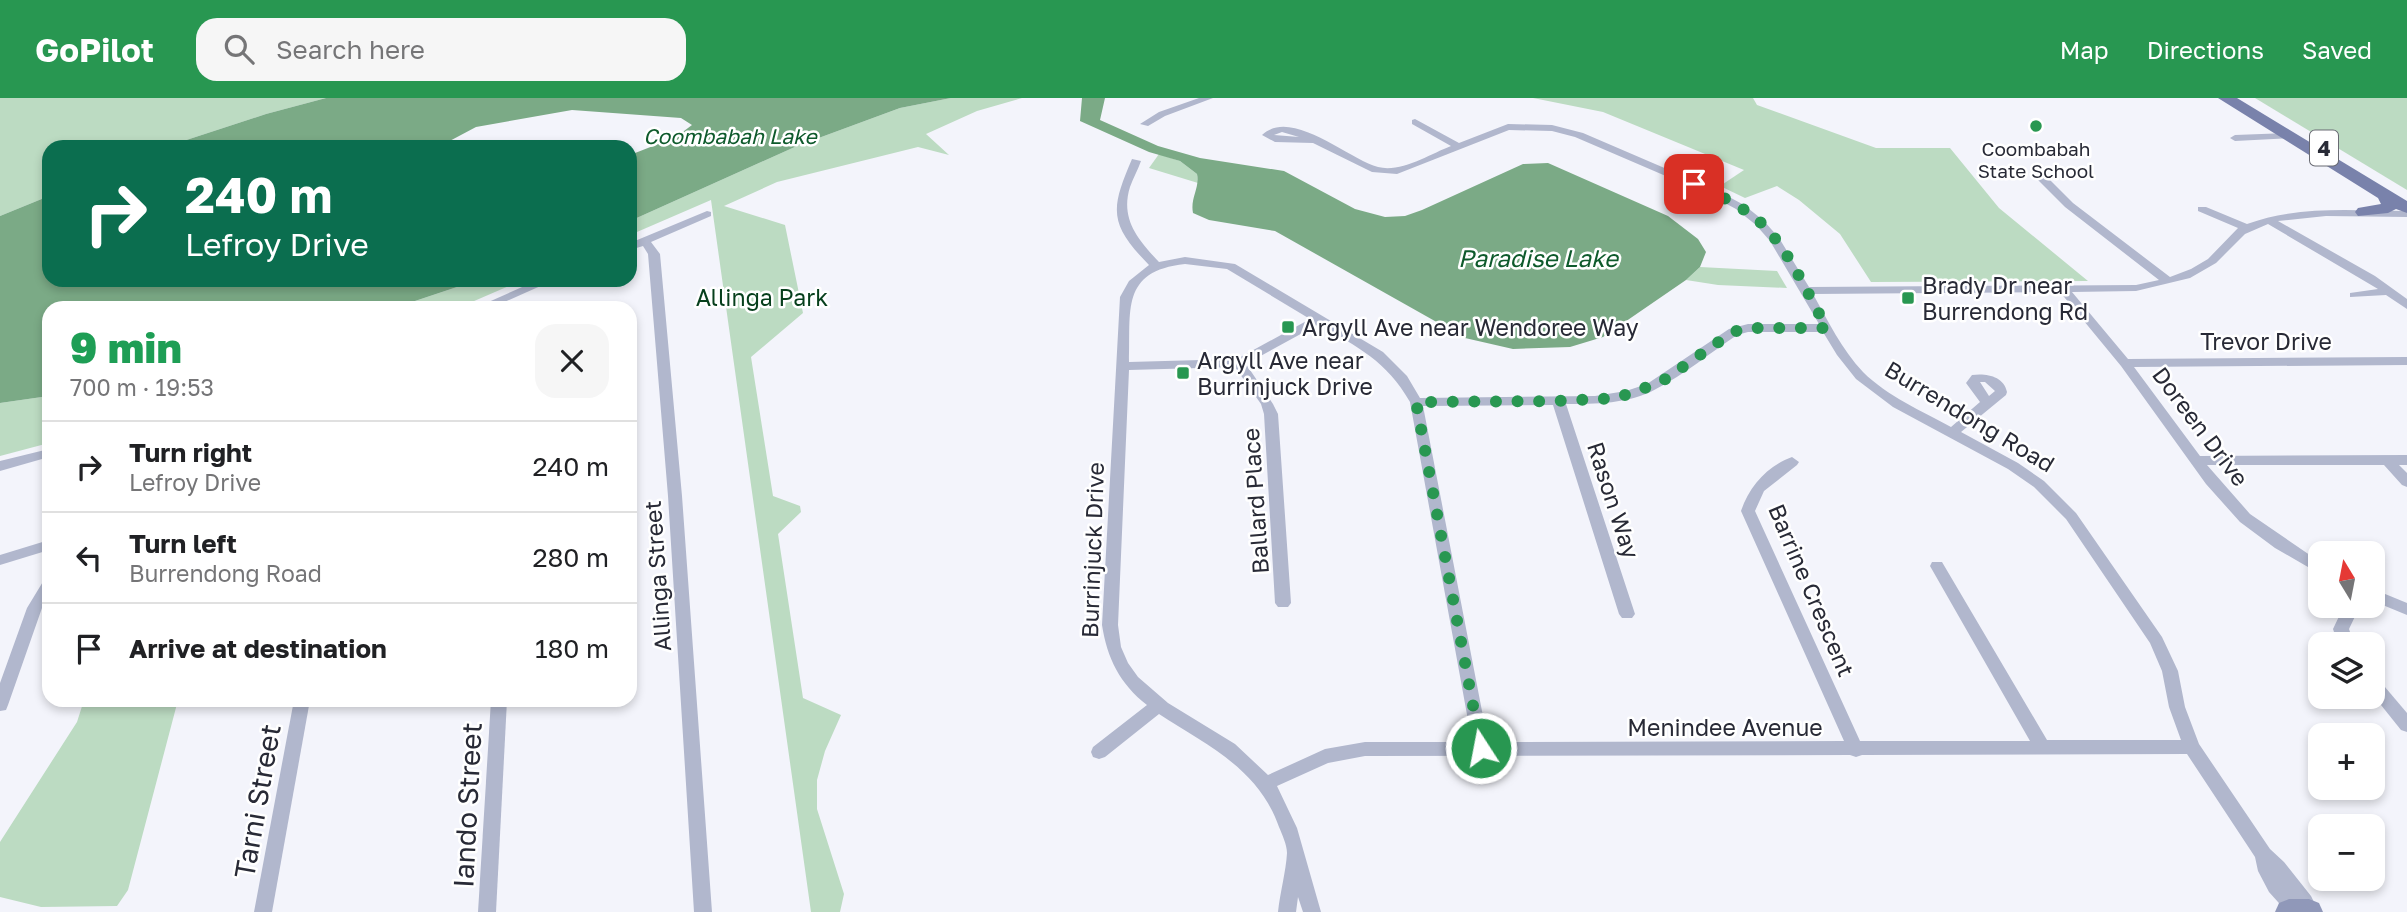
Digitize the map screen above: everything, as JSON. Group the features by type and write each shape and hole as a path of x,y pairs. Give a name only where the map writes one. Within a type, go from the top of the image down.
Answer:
{"main road":[{"name":"4","path":"2226,98 2407,208"},
{"name":"4","path":"2242,98 2407,198"},
{"path":"2364,212 2388,208 2390,205 2386,196"}],"street":[{"path":"1145,124 1162,114 1208,98"},
{"path":"1415,122 1458,146"},
{"name":"Burrendong Road","path":"1311,140 1386,173 1507,127 1538,126 1579,135 1714,193 1740,207 1775,240 1851,367 1871,386 1898,404 1994,454 2039,484 2079,526 2163,654 2192,747 2264,855 2264,868 2286,901 2300,912"},
{"path":"2235,138 2288,136"},
{"path":"1136,161 1125,187 1121,205 1122,222 1129,237 1156,266 1194,260 1231,266 1388,361 1403,379 1416,402 1481,748"},
{"path":"2041,177 2069,205 2168,281"},
{"path":"2202,208 2248,228"},
{"path":"637,244 708,214"},
{"path":"1806,291 2125,289 2168,281 2205,266 2232,237 2270,221 2307,214 2407,214"},
{"path":"2270,221 2353,267 2407,305"},
{"name":"Allinga Street","path":"645,241 654,254 676,510 703,912"},
{"name":"Burrinjuck Drive","path":"1156,266 1141,274 1131,284 1126,297 1125,366 1110,636 1125,672 1143,694 1157,706 1231,750 1265,784 1287,826 1312,912"},
{"path":"497,301 531,287"},
{"name":"Doreen Drive","path":"2064,290 2125,363 2196,461 2245,518 2308,562"},
{"path":"2354,295 2390,291"},
{"path":"515,301 516,293"},
{"path":"1125,366 1239,363 1319,319"},
{"path":"1416,402 1617,398 1651,387 1724,336 1740,330 1827,328"},
{"name":"Trevor Drive","path":"2125,363 2407,361"},
{"name":"Ballard Place","path":"1239,363 1271,414 1283,603"},
{"name":"Rason Way","path":"1558,401 1627,614"},
{"path":"1952,433 1987,402"},
{"path":"0,466 42,455"},
{"path":"2387,460 2407,482"},
{"path":"2196,461 2407,460"},
{"name":"Barrine Crescent","path":"1792,462 1763,481 1753,494 1748,512 1856,750"},
{"path":"0,560 42,547"},
{"path":"1937,566 2043,748"},
{"path":"0,705 35,608 42,596"},
{"path":"2385,600 2407,609"},
{"path":"2385,698 2407,725"},
{"path":"1099,752 1157,706"},
{"name":"Tarni Street","path":"263,912 301,707"},
{"name":"Iando Street","path":"487,912 499,707"},
{"name":"Menindee Avenue","path":"1265,784 1325,757 1355,750 2192,747"},
{"name":"Burrinjuck Drive","path":"1287,912 1294,855"}],"green space":[{"path":"0,98 326,98 186,140 42,140 42,199 0,216"},
{"name":"Allinga Park","path":"951,98 1022,98 977,111 926,134 949,155 918,147 777,182 724,206 785,225 803,313 751,357 773,496 800,506 801,512 778,534 803,698 841,715 825,751 817,780 817,809 844,894 840,912 811,912 711,200 637,232 637,218 797,146 900,108"},
{"path":"1533,98 1753,98 1757,105 1876,148 1950,148 1999,208 2088,281 1871,282 1840,234 1799,200 1777,186 1745,198 1720,186 1744,170 1603,112"},
{"path":"2255,98 2407,98 2407,190"},
{"path":"1159,154 1180,161 1197,174 1198,183 1149,168"},
{"path":"1700,267 1777,271 1787,288 1718,285 1686,280"},
{"path":"457,287 507,287 474,301 415,301"},
{"path":"42,397 42,445 0,456 0,403"},
{"path":"82,707 176,707 128,890 117,906 41,907 0,897 0,842 77,722"}],"water":[{"name":"Coombabah Lake","path":"326,98 951,98 900,108 797,146 637,218 637,152 676,137 692,125 681,118 572,110 476,127 452,140 186,140"},
{"name":"Paradise Lake","path":"1082,98 1105,98 1100,120 1158,146 1200,158 1284,171 1355,209 1385,217 1405,216 1422,210 1523,164 1548,163 1668,216 1698,239 1706,252 1700,267 1686,280 1603,337 1570,347 1513,349 1465,338 1275,231 1209,220 1193,213 1197,174 1180,161 1149,152 1080,121"},
{"path":"42,199 42,287 457,287 415,301 42,301 42,397 0,403 0,216"}],"place":[{"name":"Coombabah State School","path":"2036,126"},
{"name":"Brady Dr near Burrendong Rd","path":"1908,298"},
{"name":"Argyll Ave near Wendoree Way","path":"1288,327"},
{"name":"Argyll Ave near Burrinjuck Drive","path":"1183,373"}],"route":[{"path":"1481,748 1416,402 1617,398 1661,382 1733,332 1748,328 1827,328 1775,240 1760,223 1740,207 1694,184"}]}
